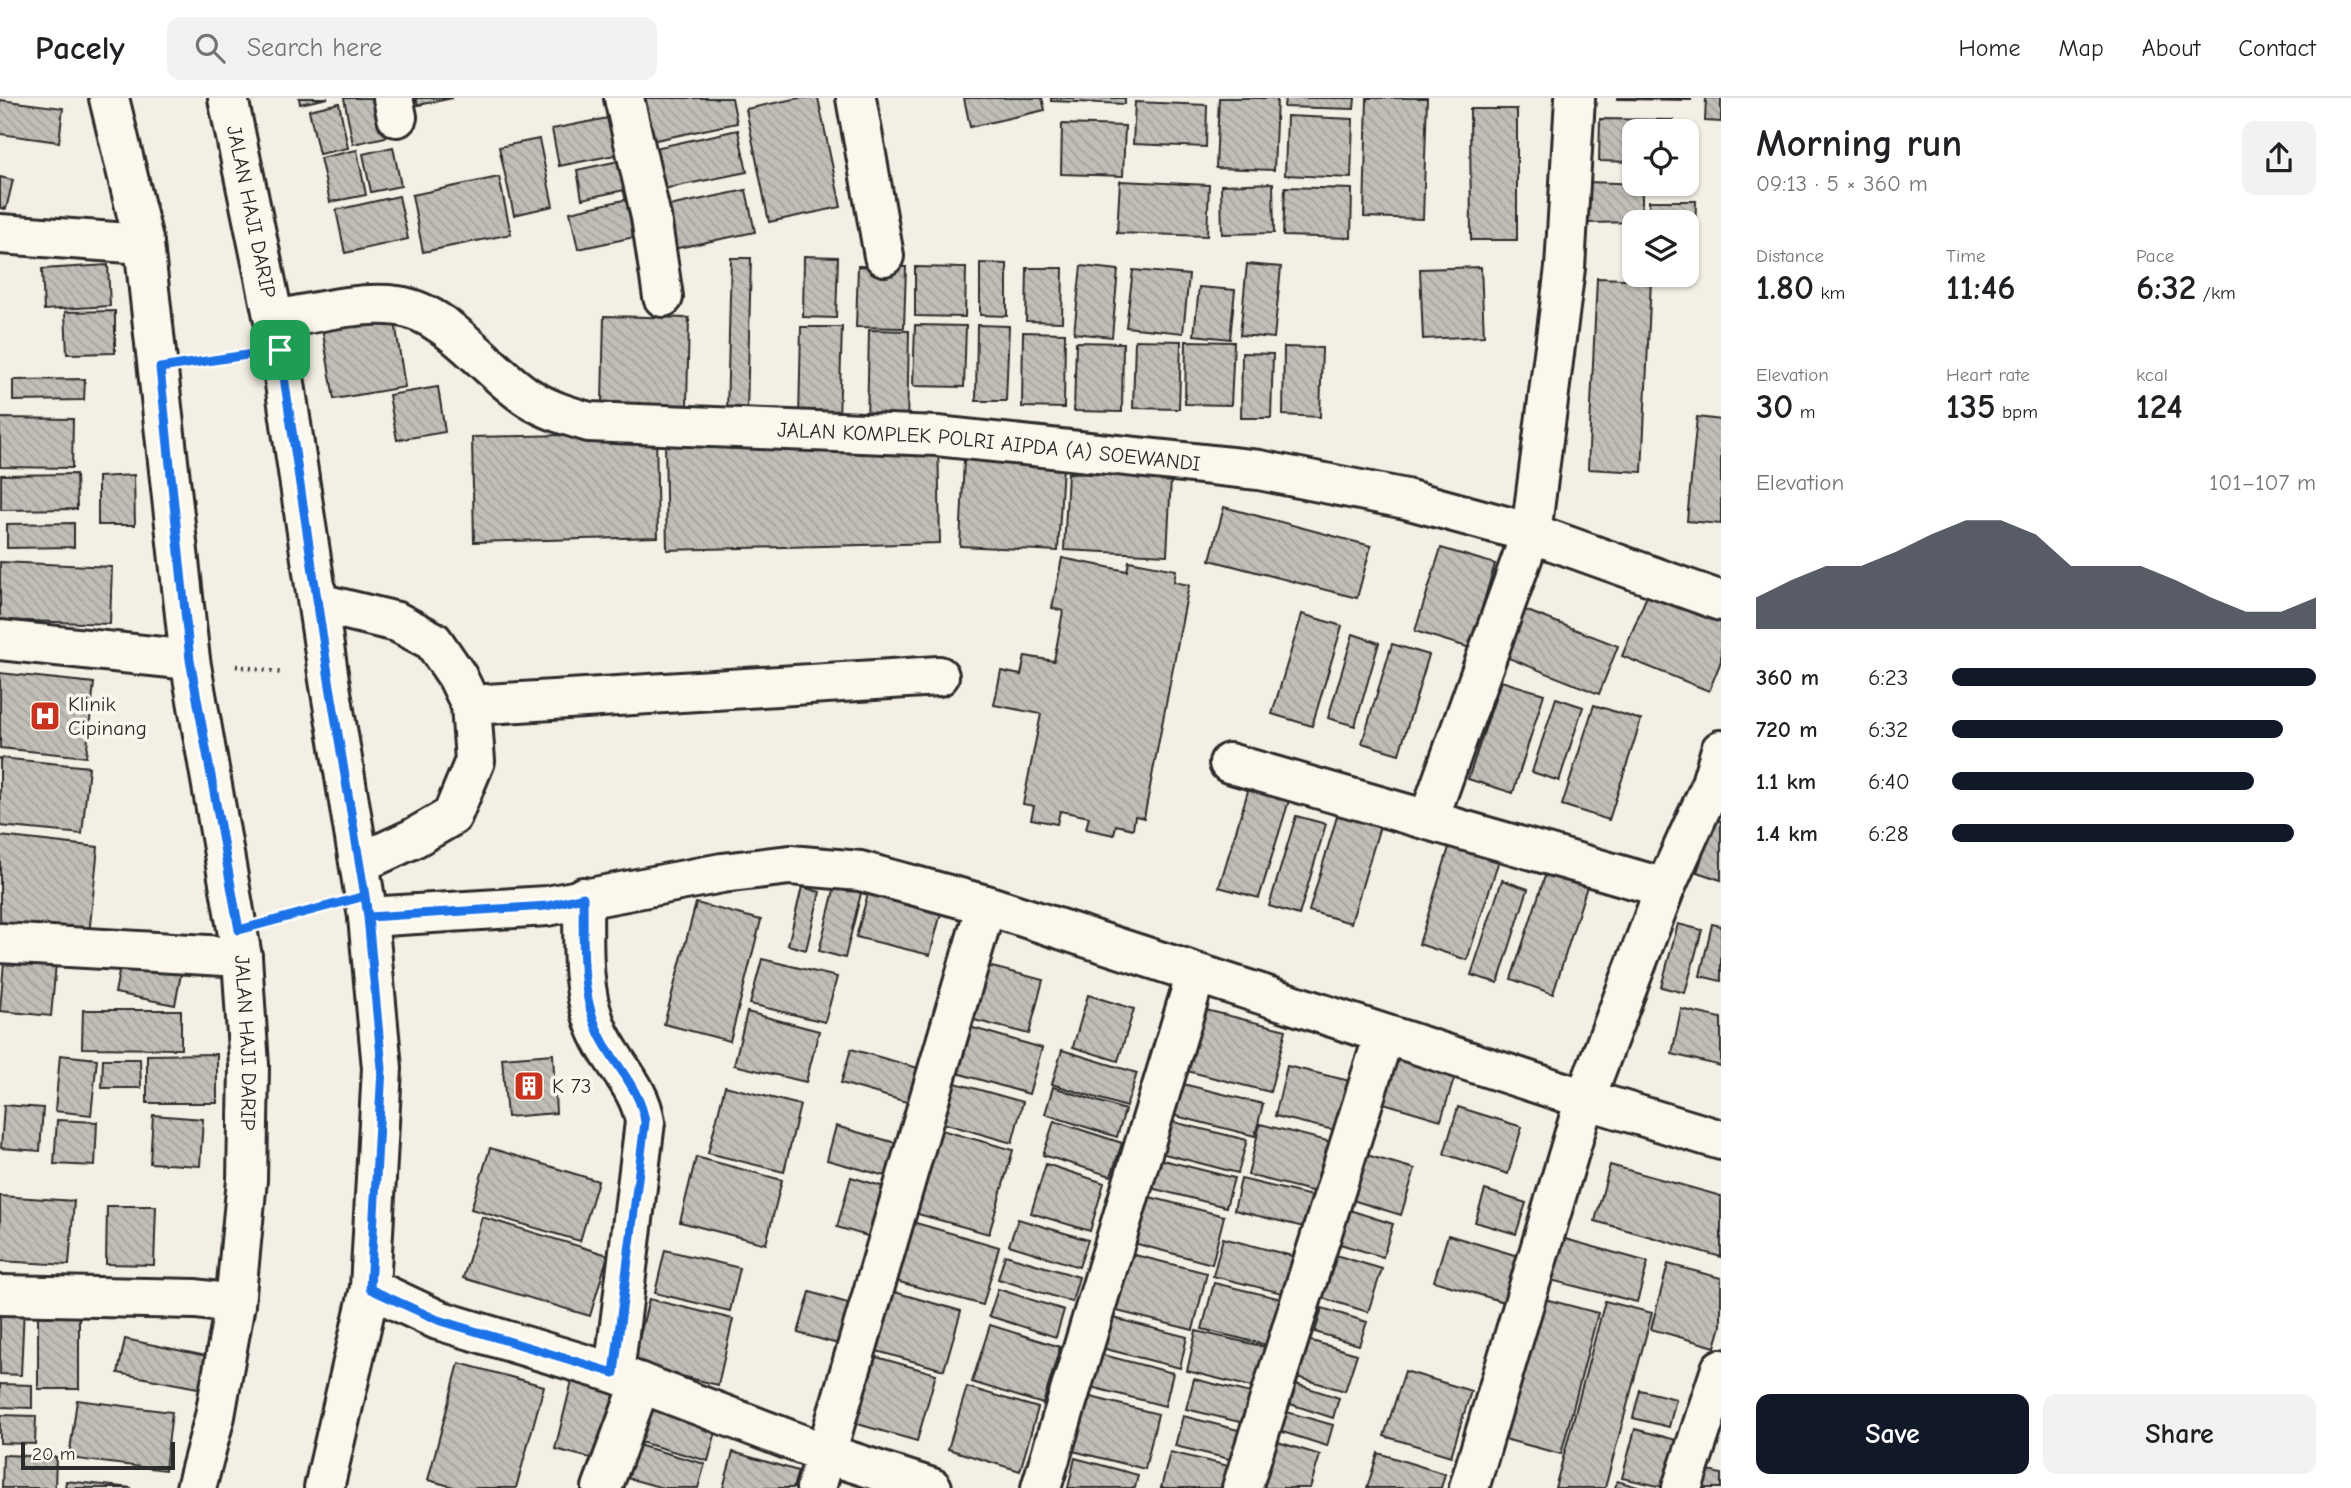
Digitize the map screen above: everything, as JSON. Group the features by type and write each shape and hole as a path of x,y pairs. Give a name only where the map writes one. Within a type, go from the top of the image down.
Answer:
{"street":[{"name":"JALAN HAJI DARIP","path":"109,98 144,244 160,368 190,660 240,944 248,1066 247,1167 235,1304 215,1416 196,1488"},
{"name":"JALAN HAJI DARIP","path":"229,98 278,335 329,680 364,892 382,1068 370,1289 324,1488"},
{"path":"624,98 651,216 663,297"},
{"path":"856,98 884,256"},
{"path":"1429,818 1531,533 1565,268 1575,98"},
{"path":"0,234 144,244"},
{"name":"JALAN KOMPLEK POLRI AIPDA (A) SOEWANDI","path":"278,335 348,307 399,306 430,318 528,397 562,415 589,422 937,436 1259,470 1406,499 1531,533 1721,601"},
{"path":"318,603 397,622 433,641 457,676 471,705 475,761 452,816 412,839 364,892"},
{"path":"0,640 190,660"},
{"path":"471,705 939,676"},
{"path":"1469,1488 1585,1099 1665,888 1715,792 1721,750"},
{"path":"1229,763 1429,818 1665,888"},
{"path":"364,892 547,906 583,897 722,873 790,865 860,871 986,905 1384,1035 1721,1140"},
{"path":"583,897 584,974 594,1021 610,1055 639,1099 645,1122 628,1378 602,1488"},
{"path":"821,1471 986,905"},
{"path":"0,943 240,944"},
{"path":"1041,1488 1196,974"},
{"path":"1242,1488 1384,1035"},
{"path":"370,1289 438,1320 628,1378 821,1471 932,1488"},
{"path":"0,1295 196,1299 235,1304"},
{"path":"1682,1488 1721,1369"}],"path":[{"path":"160,368 278,335"},
{"path":"190,660 329,680"},
{"path":"240,944 364,892"}],"building":[{"path":"299,98 328,98 300,104"},
{"path":"344,98 388,98 395,135 353,144"},
{"path":"416,98 453,98 418,105"},
{"path":"642,98 732,98 737,123 651,141"},
{"path":"799,98 818,98 841,207 769,222 746,109"},
{"path":"964,98 1042,98 1045,110 970,127"},
{"path":"1051,98 1125,98 1125,104 1051,101"},
{"path":"1219,98 1277,98 1274,170 1216,168"},
{"path":"1285,98 1355,98 1354,109 1284,107"},
{"path":"1367,98 1427,98 1423,219 1364,217"},
{"path":"1617,98 1691,100 1617,99"},
{"path":"1706,98 1721,98 1721,122 1705,121"},
{"path":"0,100 63,108 59,142 0,134"},
{"path":"1135,102 1207,105 1206,147 1133,144"},
{"path":"339,103 348,148 319,154 309,110"},
{"path":"1470,109 1517,109 1517,240 1471,240"},
{"path":"623,115 630,152 559,166 552,129"},
{"path":"1287,116 1353,119 1351,178 1285,175"},
{"path":"1600,119 1622,119 1622,162 1599,161"},
{"path":"1062,124 1125,126 1123,176 1061,174"},
{"path":"738,130 747,172 663,189 655,148"},
{"path":"539,139 553,206 514,215 499,147"},
{"path":"393,147 401,186 371,192 363,154"},
{"path":"357,150 366,195 330,202 320,158"},
{"path":"628,159 634,188 582,199 577,170"},
{"path":"0,177 13,180 6,209 0,208"},
{"path":"499,177 511,234 423,252 412,195"},
{"path":"1120,181 1209,185 1207,236 1117,233"},
{"path":"1588,182 1622,183 1622,196 1642,196 1642,210 1622,210 1622,222 1588,223"},
{"path":"1273,183 1274,233 1222,234 1221,185"},
{"path":"1285,187 1352,189 1351,238 1283,236"},
{"path":"746,190 755,232 668,250 659,208"},
{"path":"399,196 408,239 345,253 336,210"},
{"path":"637,197 644,235 578,249 570,212"},
{"path":"1649,201 1696,201 1696,210 1649,210"},
{"path":"804,256 838,257 836,318 803,317"},
{"path":"731,258 751,258 747,413 727,413"},
{"path":"980,263 1007,264 1007,316 980,315"},
{"path":"1247,264 1281,267 1274,338 1240,335"},
{"path":"108,265 110,306 44,310 42,269"},
{"path":"858,266 906,267 904,328 856,327"},
{"path":"1081,266 1118,270 1112,337 1074,333"},
{"path":"915,267 966,268 965,317 915,316"},
{"path":"1481,267 1484,336 1423,339 1420,269"},
{"path":"1027,268 1063,268 1062,322 1026,321"},
{"path":"1133,270 1189,275 1183,333 1126,327"},
{"path":"1597,278 1622,279 1622,287 1651,287 1642,472 1588,469"},
{"path":"1199,287 1235,290 1230,339 1194,335"},
{"path":"115,311 115,353 67,354 65,312"},
{"path":"394,315 405,387 334,399 322,328"},
{"path":"604,316 689,318 687,405 602,403"},
{"path":"915,325 966,326 964,387 913,386"},
{"path":"977,325 1009,326 1006,401 976,401"},
{"path":"801,327 842,327 839,421 799,420"},
{"path":"869,330 909,331 907,428 867,426"},
{"path":"1023,332 1065,333 1064,408 1022,407"},
{"path":"1135,340 1181,341 1179,409 1133,408"},
{"path":"1186,341 1234,342 1231,405 1185,404"},
{"path":"1076,342 1123,343 1122,412 1074,411"},
{"path":"1284,347 1322,348 1320,417 1283,415"},
{"path":"1242,353 1273,354 1271,418 1241,418"},
{"path":"85,379 84,400 13,401 13,380"},
{"path":"438,387 445,432 397,440 389,395"},
{"path":"1697,417 1721,420 1721,524 1687,521"},
{"path":"0,418 73,419 72,468 0,467"},
{"path":"656,433 658,537 474,542 472,437"},
{"path":"938,436 940,543 667,550 665,443"},
{"path":"964,459 1063,465 1058,551 960,546"},
{"path":"1068,473 1171,478 1167,555 1064,550"},
{"path":"76,474 77,509 1,510 1,475"},
{"path":"134,475 135,525 98,525 98,477"},
{"path":"1224,507 1371,546 1357,598 1210,560"},
{"path":"74,523 74,547 7,548 7,524"},
{"path":"1441,548 1495,564 1470,648 1415,631"},
{"path":"1062,558 1127,571 1129,561 1176,570 1174,582 1189,585 1144,818 1135,816 1133,829 1116,825 1114,835 1086,829 1089,817 1060,811 1057,824 1031,819 1034,806 1023,804 1041,714 994,705 1001,671 1021,675 1025,656 1054,661 1063,611 1052,608"},
{"path":"0,562 112,567 110,624 0,620"},
{"path":"1648,593 1721,622 1721,661 1709,691 1622,656"},
{"path":"1525,610 1618,646 1599,694 1506,657"},
{"path":"1302,614 1342,626 1312,726 1272,714"},
{"path":"1353,634 1379,643 1355,726 1328,718"},
{"path":"1392,644 1429,655 1399,754 1362,743"},
{"name":"Klinik Cipinang","path":"0,673 94,683 86,757 0,748"},
{"path":"1501,681 1544,694 1513,793 1468,779"},
{"path":"1556,698 1583,707 1559,781 1532,772"},
{"path":"1594,705 1641,720 1609,820 1562,805"},
{"path":"0,758 89,767 82,834 0,826"},
{"path":"1251,781 1291,794 1259,898 1219,887"},
{"path":"1341,803 1383,816 1351,923 1309,911"},
{"path":"1296,816 1326,824 1299,915 1269,906"},
{"path":"1715,819 1721,821 1721,880 1697,872"},
{"path":"0,836 98,847 89,935 0,926"},
{"path":"1451,841 1500,857 1467,960 1419,944"},
{"path":"1547,870 1588,883 1553,994 1511,979"},
{"path":"837,878 863,885 845,958 819,951"},
{"path":"1502,880 1528,889 1498,983 1471,975"},
{"path":"802,887 820,892 806,950 788,945"},
{"path":"869,890 942,909 930,955 856,937"},
{"path":"696,903 761,920 730,1041 664,1024"},
{"path":"1678,924 1702,930 1685,993 1661,987"},
{"path":"1712,924 1721,926 1721,981 1700,976"},
{"path":"5,948 57,953 51,1016 0,1011"},
{"path":"762,959 837,977 825,1022 750,1004"},
{"path":"121,962 181,974 175,1005 115,993"},
{"path":"988,966 1043,980 1029,1034 974,1020"},
{"path":"1088,995 1134,1009 1118,1061 1073,1047"},
{"path":"1202,1009 1286,1030 1270,1092 1187,1071"},
{"path":"1681,1009 1721,1018 1721,1066 1672,1054"},
{"path":"83,1010 181,1010 181,1049 82,1048"},
{"path":"747,1012 819,1031 806,1082 734,1065"},
{"path":"970,1027 1042,1048 1029,1094 957,1073"},
{"path":"851,1049 918,1068 910,1103 841,1083"},
{"path":"1062,1050 1137,1073 1126,1107 1052,1084"},
{"path":"217,1054 217,1103 147,1103 147,1055"},
{"name":"K 73","path":"553,1054 556,1113 507,1117 502,1058"},
{"path":"60,1055 97,1059 91,1115 55,1111"},
{"path":"1391,1056 1455,1076 1441,1120 1377,1101"},
{"path":"103,1059 140,1059 141,1088 102,1088"},
{"path":"1287,1066 1350,1081 1338,1131 1275,1116"},
{"path":"948,1081 1023,1102 1012,1143 936,1121"},
{"path":"1175,1082 1263,1104 1255,1136 1168,1114"},
{"path":"725,1086 800,1105 784,1172 708,1153"},
{"path":"1053,1087 1125,1110 1117,1137 1045,1114"},
{"path":"4,1105 43,1108 40,1151 1,1148"},
{"path":"1458,1107 1522,1127 1508,1174 1444,1154"},
{"path":"153,1115 203,1119 200,1166 150,1163"},
{"path":"1161,1119 1247,1140 1238,1173 1153,1151"},
{"path":"57,1120 97,1122 95,1166 54,1164"},
{"path":"1054,1121 1122,1143 1111,1176 1043,1155"},
{"path":"1260,1124 1339,1144 1327,1195 1248,1175"},
{"path":"836,1126 910,1147 900,1180 827,1160"},
{"path":"934,1128 1013,1150 989,1234 911,1212"},
{"path":"490,1148 598,1181 580,1241 471,1209"},
{"path":"1363,1154 1415,1169 1401,1215 1349,1199"},
{"path":"696,1157 782,1180 766,1244 680,1222"},
{"path":"1151,1157 1234,1178 1226,1207 1143,1186"},
{"path":"1046,1164 1104,1183 1090,1231 1031,1213"},
{"path":"1610,1165 1721,1196 1721,1257 1595,1221"},
{"path":"851,1177 898,1191 884,1241 837,1227"},
{"path":"1241,1179 1316,1197 1308,1228 1234,1210"},
{"path":"1485,1190 1526,1203 1516,1234 1475,1222"},
{"path":"1138,1194 1224,1216 1212,1264 1126,1241"},
{"path":"0,1196 74,1201 69,1265 0,1261"},
{"path":"107,1206 156,1206 154,1265 106,1264"},
{"path":"1340,1207 1393,1224 1383,1257 1330,1241"},
{"path":"482,1217 608,1255 590,1316 463,1278"},
{"path":"1018,1219 1088,1240 1079,1267 1009,1245"},
{"path":"909,1221 999,1247 983,1305 892,1280"},
{"path":"1448,1235 1518,1256 1504,1302 1434,1281"},
{"path":"1558,1237 1648,1262 1637,1302 1547,1279"},
{"path":"1223,1238 1300,1258 1290,1295 1213,1276"},
{"path":"665,1250 740,1268 730,1311 655,1293"},
{"path":"1119,1251 1207,1273 1193,1330 1105,1308"},
{"path":"1332,1254 1382,1269 1368,1312 1319,1297"},
{"path":"1005,1255 1079,1277 1072,1302 998,1279"},
{"path":"1668,1264 1721,1278 1721,1326 1715,1347 1651,1329"},
{"path":"1214,1283 1286,1300 1275,1347 1202,1329"},
{"path":"877,1287 961,1311 944,1370 859,1346"},
{"path":"998,1289 1064,1310 1056,1337 989,1316"},
{"path":"810,1292 861,1307 849,1347 798,1333"},
{"path":"1541,1298 1598,1313 1561,1454 1504,1439"},
{"path":"649,1299 733,1319 718,1385 633,1364"},
{"path":"1605,1301 1652,1313 1605,1488 1555,1488"},
{"path":"0,1306 24,1307 21,1375 0,1374"},
{"path":"1322,1308 1367,1322 1359,1345 1315,1332"},
{"path":"38,1313 79,1313 79,1389 38,1389"},
{"path":"1102,1315 1187,1337 1180,1368 1094,1346"},
{"path":"990,1325 1060,1347 1043,1404 972,1382"},
{"path":"1196,1331 1270,1348 1260,1389 1187,1371"},
{"path":"125,1339 221,1359 214,1391 118,1373"},
{"path":"1308,1340 1357,1354 1345,1391 1297,1377"},
{"path":"1088,1351 1173,1373 1165,1406 1079,1384"},
{"path":"859,1352 936,1374 917,1441 840,1419"},
{"path":"459,1363 544,1386 516,1488 457,1488 428,1480"},
{"path":"1405,1371 1471,1391 1451,1456 1384,1436"},
{"path":"573,1377 629,1390 610,1463 555,1449"},
{"path":"1194,1379 1263,1396 1256,1426 1186,1409"},
{"path":"1287,1381 1339,1398 1333,1418 1281,1401"},
{"path":"0,1384 32,1385 32,1408 0,1407"},
{"path":"967,1387 1038,1408 1020,1471 948,1449"},
{"path":"1640,1390 1676,1399 1669,1427 1633,1418"},
{"path":"1079,1394 1158,1414 1145,1469 1065,1449"},
{"path":"77,1400 172,1412 165,1470 69,1458"},
{"path":"643,1403 718,1424 708,1461 633,1440"},
{"path":"1276,1409 1333,1425 1327,1446 1270,1428"},
{"path":"0,1415 36,1416 35,1444 0,1443"},
{"path":"1183,1416 1250,1433 1242,1462 1175,1446"},
{"path":"1635,1429 1680,1441 1668,1488 1622,1478"},
{"path":"1265,1438 1320,1455 1310,1488 1250,1488"},
{"path":"634,1444 705,1464 698,1488 663,1488 624,1477"},
{"path":"733,1452 798,1471 793,1488 723,1488"},
{"path":"1170,1452 1237,1468 1232,1488 1161,1488"},
{"path":"1378,1453 1445,1474 1441,1488 1367,1488"},
{"path":"3,1455 56,1457 55,1488 2,1488"},
{"path":"1075,1458 1138,1475 1135,1488 1068,1488"},
{"path":"1692,1467 1721,1474 1721,1488 1686,1488"},
{"path":"66,1481 132,1488 65,1488"},
{"path":"1617,1481 1641,1488 1615,1488"}],"place":[{"name":"Klinik Cipinang","path":"45,716"},
{"name":"K 73","path":"529,1086"}],"route":[{"path":"280,350 160,368 190,660 239,930 365,896 368,917 547,906 583,897 584,974 594,1021 610,1055 630,1082 643,1108 645,1122 614,1373 438,1320 370,1289 382,1068 368,917 365,896 329,680 280,350"}]}
